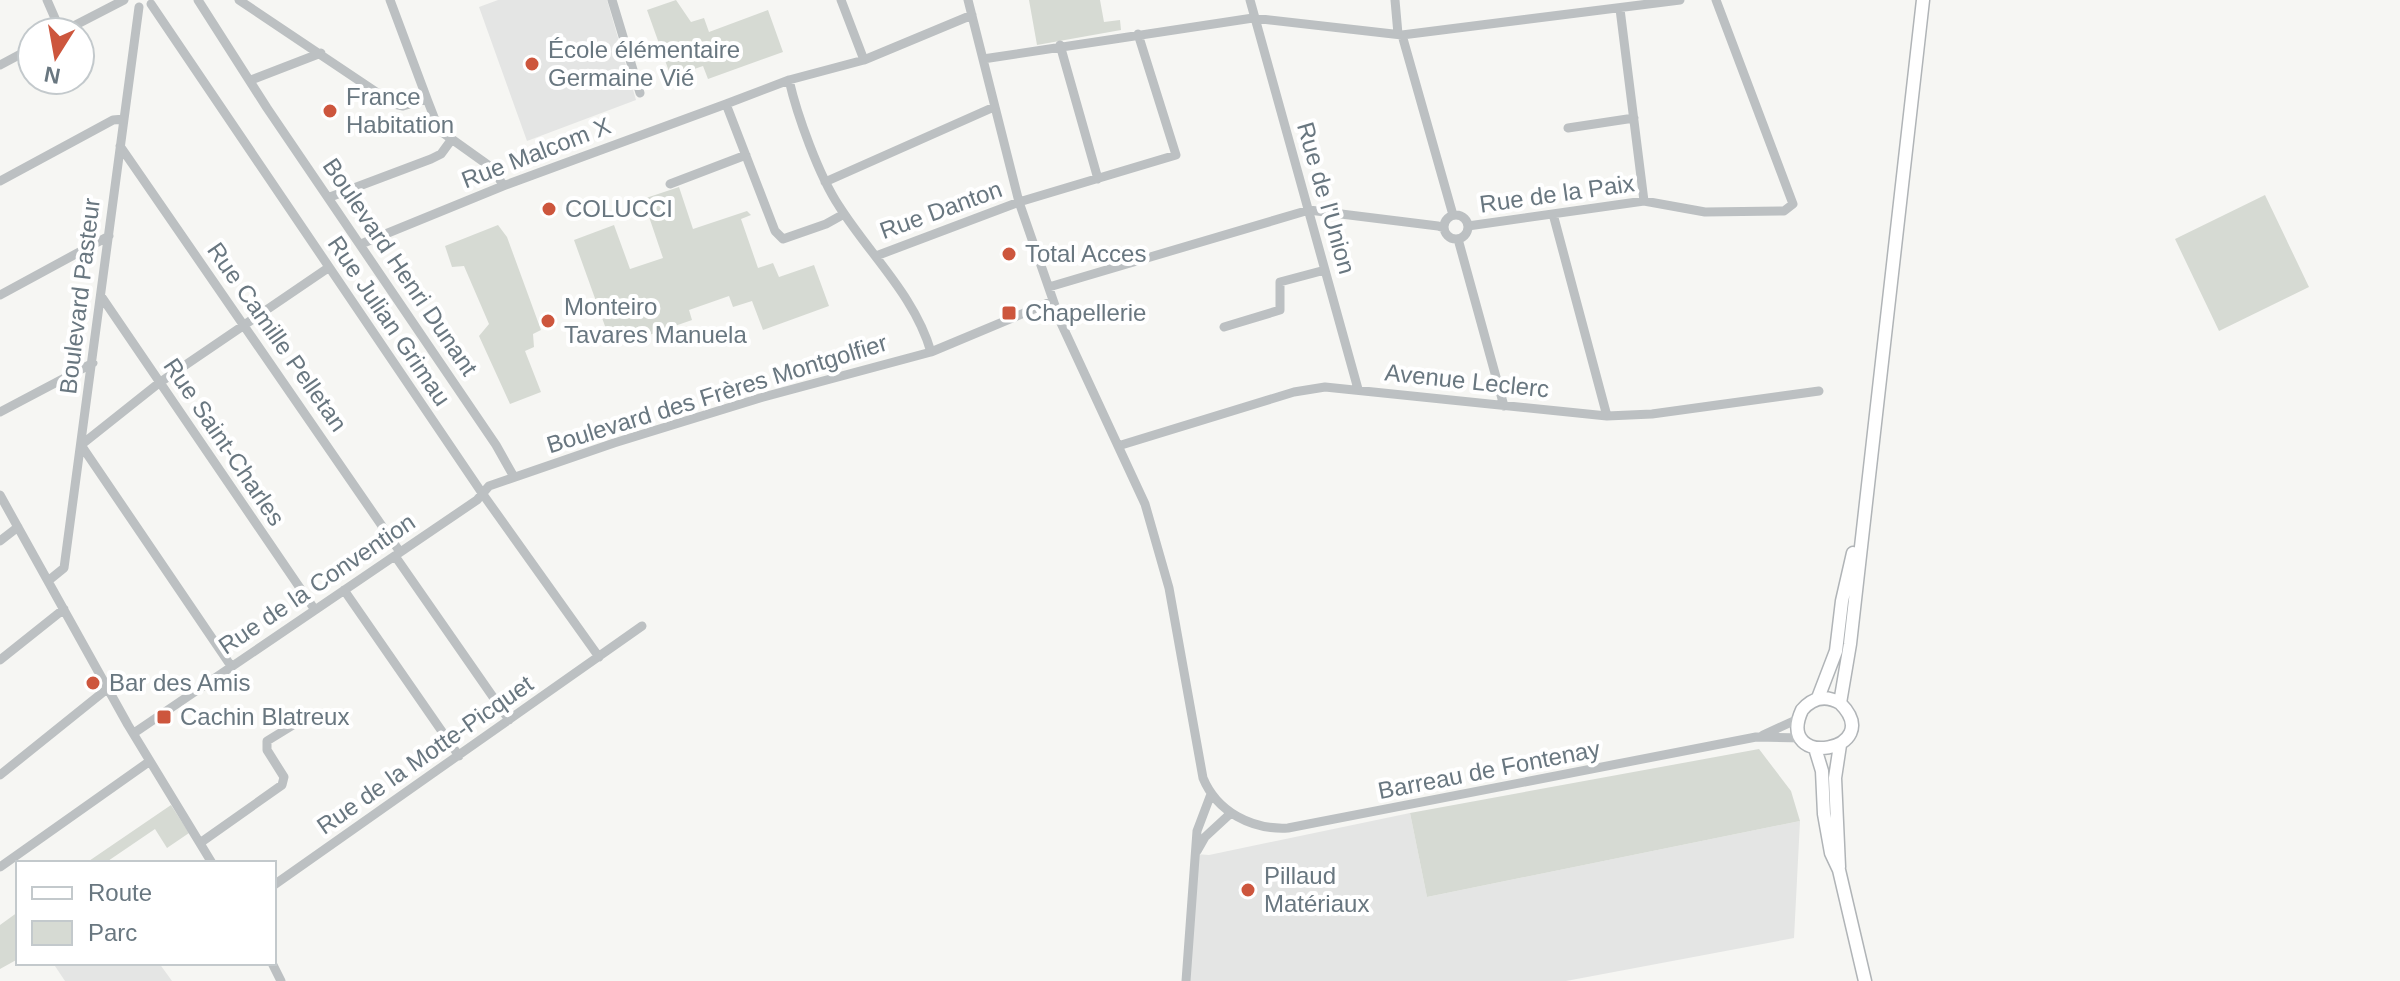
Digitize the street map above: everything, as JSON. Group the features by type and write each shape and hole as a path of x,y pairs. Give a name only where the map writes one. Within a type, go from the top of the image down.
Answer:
{"main road":[{"path":"1840,703 1850,644 1923,0"},
{"path":"1818,698 1836,651 1842,601 1867,475"},
{"path":"1839,870 1831,853 1824,814 1822,771 1815,748 1803,738 1798,719 1805,706 1818,698 1830,698 1840,703 1848,714 1850,727 1840,745 1835,778 1839,870 1865,981"},
{"path":"1815,748 1828,749 1840,745"}],"street":[{"path":"94,16 126,0 139,7 153,2"},
{"name":"Boulevard Henri Dunant","path":"198,0 267,108 496,445 514,477"},
{"path":"239,0 394,104 403,106 427,99"},
{"path":"390,0 439,130 495,170 503,186"},
{"path":"612,0 640,93"},
{"path":"841,0 864,60"},
{"path":"968,0 1019,202 1053,301 1145,504 1169,588 1200,766 1211,794 1231,813 1205,837 1195,854"},
{"name":"Rue de l'Union","path":"1250,0 1358,389"},
{"path":"1395,0 1400,34 1453,215"},
{"path":"983,59 1253,18 1400,34 1680,0"},
{"name":"Rue de la Paix","path":"1468,226 1644,201 1705,212 1784,211 1793,204 1716,0"},
{"name":"Rue Julian Grimau","path":"153,2 328,268 599,657"},
{"name":"Boulevard Pasteur","path":"48,581 64,568 139,7"},
{"path":"1620,9 1644,201"},
{"name":"Rue Malcom X","path":"361,244 503,186 789,80 864,60 972,15"},
{"name":"Rue Danton","path":"876,256 1019,202 1176,155 1138,34"},
{"path":"1060,45 1098,179"},
{"path":"251,80 321,53"},
{"path":"789,80 825,182 844,214 924,325 931,352"},
{"path":"726,104 775,231 783,239 826,224 844,214"},
{"path":"825,182 994,107"},
{"path":"1568,128 1634,118"},
{"path":"0,181 113,120 124,119"},
{"path":"330,197 431,159 441,154 452,139"},
{"name":"Rue Camille Pelletan","path":"120,146 245,326 509,720"},
{"path":"670,184 746,155"},
{"path":"1049,287 1309,210 1444,228"},
{"path":"1553,214 1607,416"},
{"path":"1453,215 1461,216 1468,226 1466,233 1458,239 1447,236 1444,228 1445,222 1453,215"},
{"path":"0,295 109,236"},
{"path":"1458,239 1504,406"},
{"path":"231,666 81,445 159,383 328,268"},
{"path":"1224,327 1280,310 1280,282 1325,270"},
{"name":"Rue Saint-Charles","path":"101,296 315,610"},
{"name":"Boulevard des Frères Montgolfier","path":"482,493 489,486 514,477 760,398 931,352 1053,301"},
{"path":"0,412 93,363"},
{"name":"Avenue Leclerc","path":"1118,446 1294,392 1325,387 1607,416 1652,414 1819,391"},
{"name":"Rue de la Convention","path":"134,733 477,500 482,493"},
{"path":"0,495 107,689 211,861"},
{"path":"0,541 18,527"},
{"path":"344,590 459,756"},
{"path":"0,660 64,609"},
{"name":"Rue de la Motte-Picquet","path":"276,884 642,626"},
{"path":"0,775 107,689"},
{"path":"200,843 282,785 284,777 267,750 267,741 311,714"},
{"name":"Barreau de Fontenay","path":"1231,813 1265,827 1306,826 1756,737 1798,719"},
{"name":"Barreau de Fontenay","path":"1756,737 1803,738"},
{"path":"0,867 150,761"},
{"path":"1186,981 1197,831 1211,794"}],"shaded area":[{"path":"498,0 607,0 636,100 527,141 479,7"},
{"path":"1410,813 1427,897 1800,821 1794,938 1566,981 1186,981 1195,854 1209,855"},
{"path":"54,965 160,965 172,981 65,981"}],"green space":[{"path":"676,0 691,22 704,18 709,32 768,10 783,52 708,79 703,66 671,77 647,10"},
{"path":"1029,0 1100,0 1104,22 1120,20 1121,30 1037,45"},
{"path":"679,187 693,229 747,211 751,215 741,219 758,268 773,263 779,277 814,265 829,306 763,330 752,301 733,307 729,296 689,310 692,320 632,341 610,340 574,240 614,225 630,269 663,258 643,199"},
{"path":"2265,195 2309,287 2219,331 2175,239"},
{"path":"498,225 507,237 541,330 533,334 534,347 525,351 541,392 510,404 479,336 489,324 464,266 452,267 445,246"},
{"path":"1759,749 1791,791 1800,821 1427,897 1410,813"},
{"path":"171,805 189,833 167,848 155,829 108,861 89,861"},
{"path":"16,913 16,960 0,969 0,925"}],"place":[{"name":"École élémentaire Germaine Vié","path":"532,64"},
{"name":"France Habitation","path":"330,111"},
{"name":"COLUCCI","path":"549,209"},
{"name":"Total Acces","path":"1009,254"},
{"name":"Chapellerie","path":"1009,313"},
{"name":"Monteiro Tavares Manuela","path":"548,321"},
{"name":"Bar des Amis","path":"93,683"},
{"name":"Cachin Blatreux","path":"164,717"},
{"name":"Pillaud Matériaux","path":"1248,890"}]}
